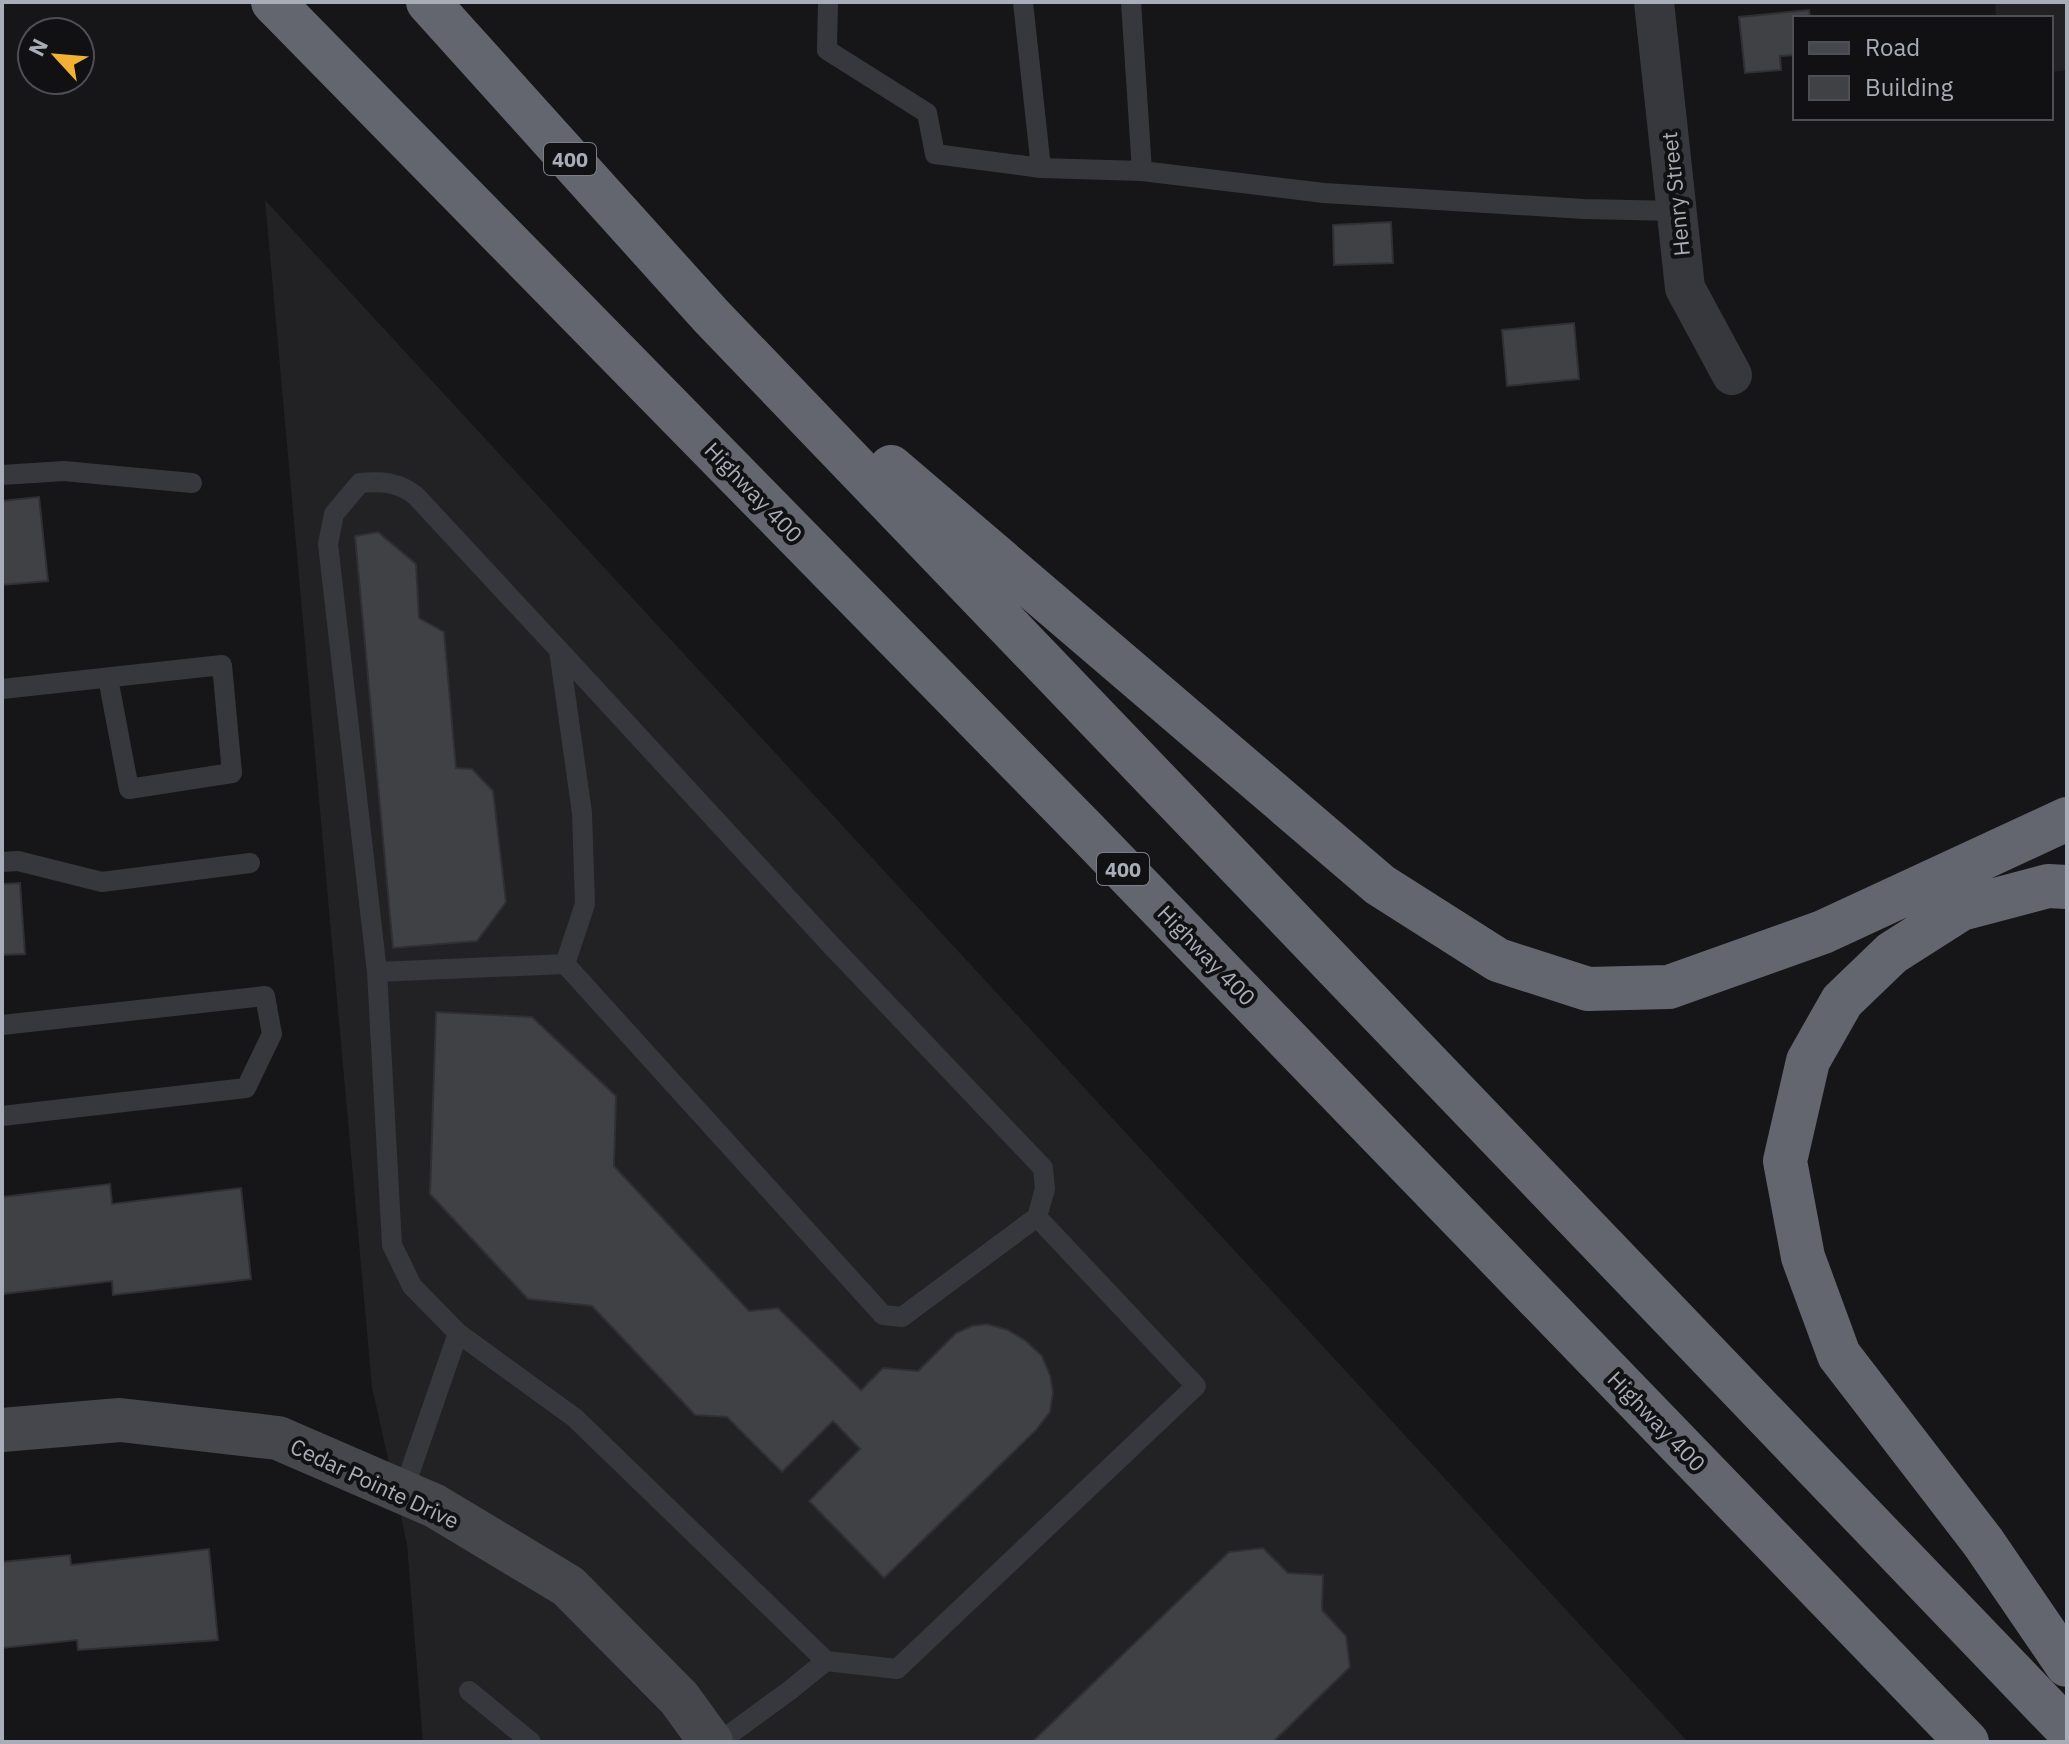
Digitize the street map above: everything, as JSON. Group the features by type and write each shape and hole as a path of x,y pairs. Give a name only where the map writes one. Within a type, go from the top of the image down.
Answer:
{"highway":[{"name":"Highway 400","path":"273,2 1085,830 1967,1742"},
{"name":"400","path":"428,2 711,316 2067,1729"},
{"path":"711,316 1380,885 1498,960 1588,989 1669,987 1823,932 2067,819"},
{"path":"1989,855 2067,847"},
{"path":"2067,887 2048,886 1961,909 1892,953 1842,1001 1808,1061 1785,1161 1803,1257 1839,1355 1983,1542 2067,1665"}],"street":[{"name":"Henry Street","path":"1654,2 1685,288 1732,375"},
{"name":"Cedar Pointe Drive","path":"2,1430 120,1420 278,1438 435,1506 568,1586 679,1698 711,1742"}],"lane":[{"path":"828,2 827,50 927,113 935,154 1041,168 1142,171 1324,193 1584,209 1677,211"},
{"path":"1023,2 1041,168"},
{"path":"1131,2 1142,171"},
{"path":"2,475 64,471 192,483"},
{"path":"565,964 883,1315 902,1317 1037,1217 1045,1189 1043,1168 829,943 416,496 403,486 379,481 360,483 334,514 328,544 377,972 392,1245 412,1286 458,1333 575,1418 826,1661 897,1669 1196,1386 1037,1217"},
{"path":"559,650 582,813 585,904 565,964"},
{"path":"2,689 222,665 232,773 129,789 108,678"},
{"path":"2,862 18,861 102,882 250,863"},
{"path":"377,972 565,964"},
{"path":"2,1025 265,996 272,1034 246,1088 2,1116"},
{"path":"403,1492 458,1333"},
{"path":"719,1742 826,1661"},
{"path":"469,1691 531,1742"}],"shaded area":[{"path":"1995,2 2067,2 2067,70 2053,72 2053,16 1996,16"},
{"path":"265,200 1688,1742 423,1742 407,1544 372,1387"}],"building":[{"path":"1809,10 1810,16 1793,16 1793,55 1780,56 1781,70 1745,73 1739,17"},
{"path":"1391,222 1393,263 1334,265 1333,225"},
{"path":"1574,323 1579,379 1507,386 1502,330"},
{"path":"39,497 48,581 2,585 2,501"},
{"path":"378,532 416,564 419,618 444,632 456,768 472,769 493,791 506,902 477,941 393,948 355,536"},
{"path":"20,883 25,954 2,955 2,884"},
{"path":"436,1012 532,1017 616,1096 614,1166 749,1311 778,1308 861,1390 883,1368 918,1371 956,1333 987,1324 1008,1330 1042,1356 1053,1392 1050,1412 1036,1430 884,1578 809,1501 860,1449 833,1421 782,1472 727,1417 695,1415 592,1306 528,1299 430,1194"},
{"path":"110,1184 112,1204 241,1188 251,1279 113,1295 112,1281 2,1294 2,1197"},
{"path":"1263,1548 1288,1573 1323,1575 1322,1610 1346,1636 1350,1667 1273,1742 1032,1742 1229,1552"},
{"path":"209,1549 218,1640 78,1650 77,1640 2,1648 2,1562 70,1555 71,1565"}]}
